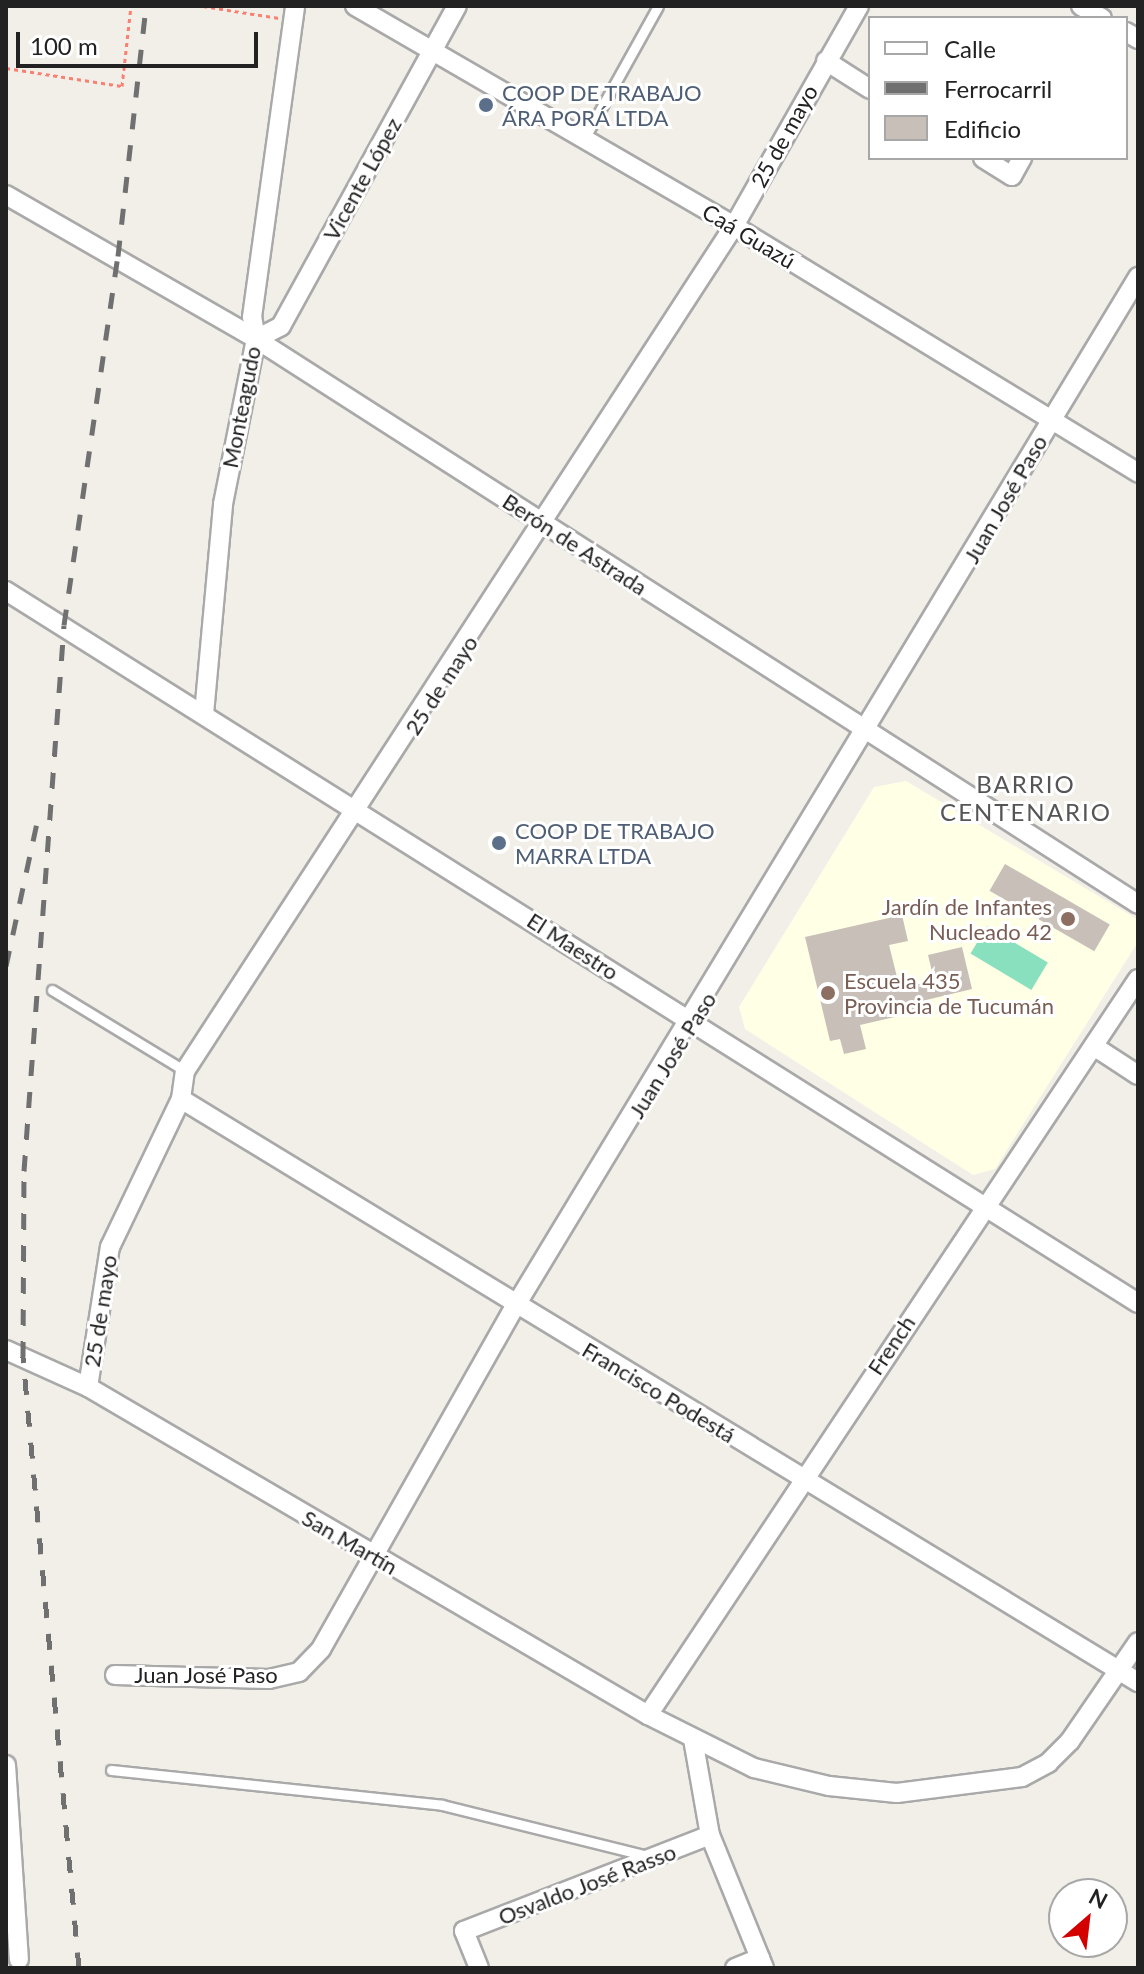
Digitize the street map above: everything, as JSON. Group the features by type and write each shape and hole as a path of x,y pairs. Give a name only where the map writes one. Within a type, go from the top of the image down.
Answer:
{"street":[{"name":"Caá Guazú","path":"355,6 734,226 1138,473"},
{"name":"Vicente López","path":"256,339 281,326 457,6"},
{"name":"25 de mayo","path":"88,1387 110,1247 181,1099 185,1071 360,810 545,525 734,226 859,6"},
{"path":"1081,6 1098,16"},
{"name":"Monteagudo","path":"204,714 223,504 256,339 252,317 294,13"},
{"path":"826,61 868,88"},
{"path":"986,160 1012,176 1021,160"},
{"name":"Berón de Astrada","path":"6,195 256,339 1138,904"},
{"name":"Juan José Paso","path":"115,1675 269,1679 299,1672 321,1649 371,1555 516,1305 692,1023 1138,277"},
{"name":"El Maestro","path":"6,591 360,810 1138,1303"},
{"name":"French","path":"648,1715 801,1478 1095,1047 1138,979"},
{"path":"1095,1047 1138,1075"},
{"name":"Francisco Podestá","path":"181,1099 1138,1682"},
{"name":"San Martín","path":"6,1350 88,1387 648,1715 754,1768 829,1786 897,1793 963,1789 1022,1777 1048,1763 1120,1672 1138,1642"},
{"path":"693,1739 710,1835 762,1963 735,1968"},
{"path":"6,1765 10,1897 19,1960"},
{"name":"Osvaldo José Rasso","path":"479,1968 464,1931 659,1859 710,1835"}],"lane":[{"path":"584,139 658,6"},
{"path":"52,990 185,1071"},
{"path":"111,1770 442,1805 659,1859"}],"path":[{"path":"6,68 122,86 131,6"},
{"path":"203,6 294,13"}],"shaded area":[{"path":"906,781 1137,919 1138,942 995,1169 973,1175 745,1029 739,1007 874,787"}],"green space":[{"path":"987,926 1048,963 1031,990 971,953"}],"building":[{"path":"1005,864 1110,924 1094,951 990,891"},
{"path":"902,915 908,941 889,945 900,989 934,980 928,955 962,947 972,989 922,1001 925,1010 860,1025 866,1049 844,1054 840,1039 830,1041 805,937"}],"railway":[{"path":"79,1968 23,1357 24,1171 64,625 118,256 146,6"},
{"path":"6,966 37,823"}],"place":[{"name":"COOP DE TRABAJO ÁRA PORÁ LTDA","path":"486,105"},
{"name":"COOP DE TRABAJO MARRA LTDA","path":"499,843"},
{"name":"Jardín de Infantes Nucleado 42","path":"1068,919"},
{"name":"Escuela 435 Provincia de Tucumán","path":"828,993"}],"district":[{"name":"BARRIO CENTENARIO","path":"1026,798"}]}
